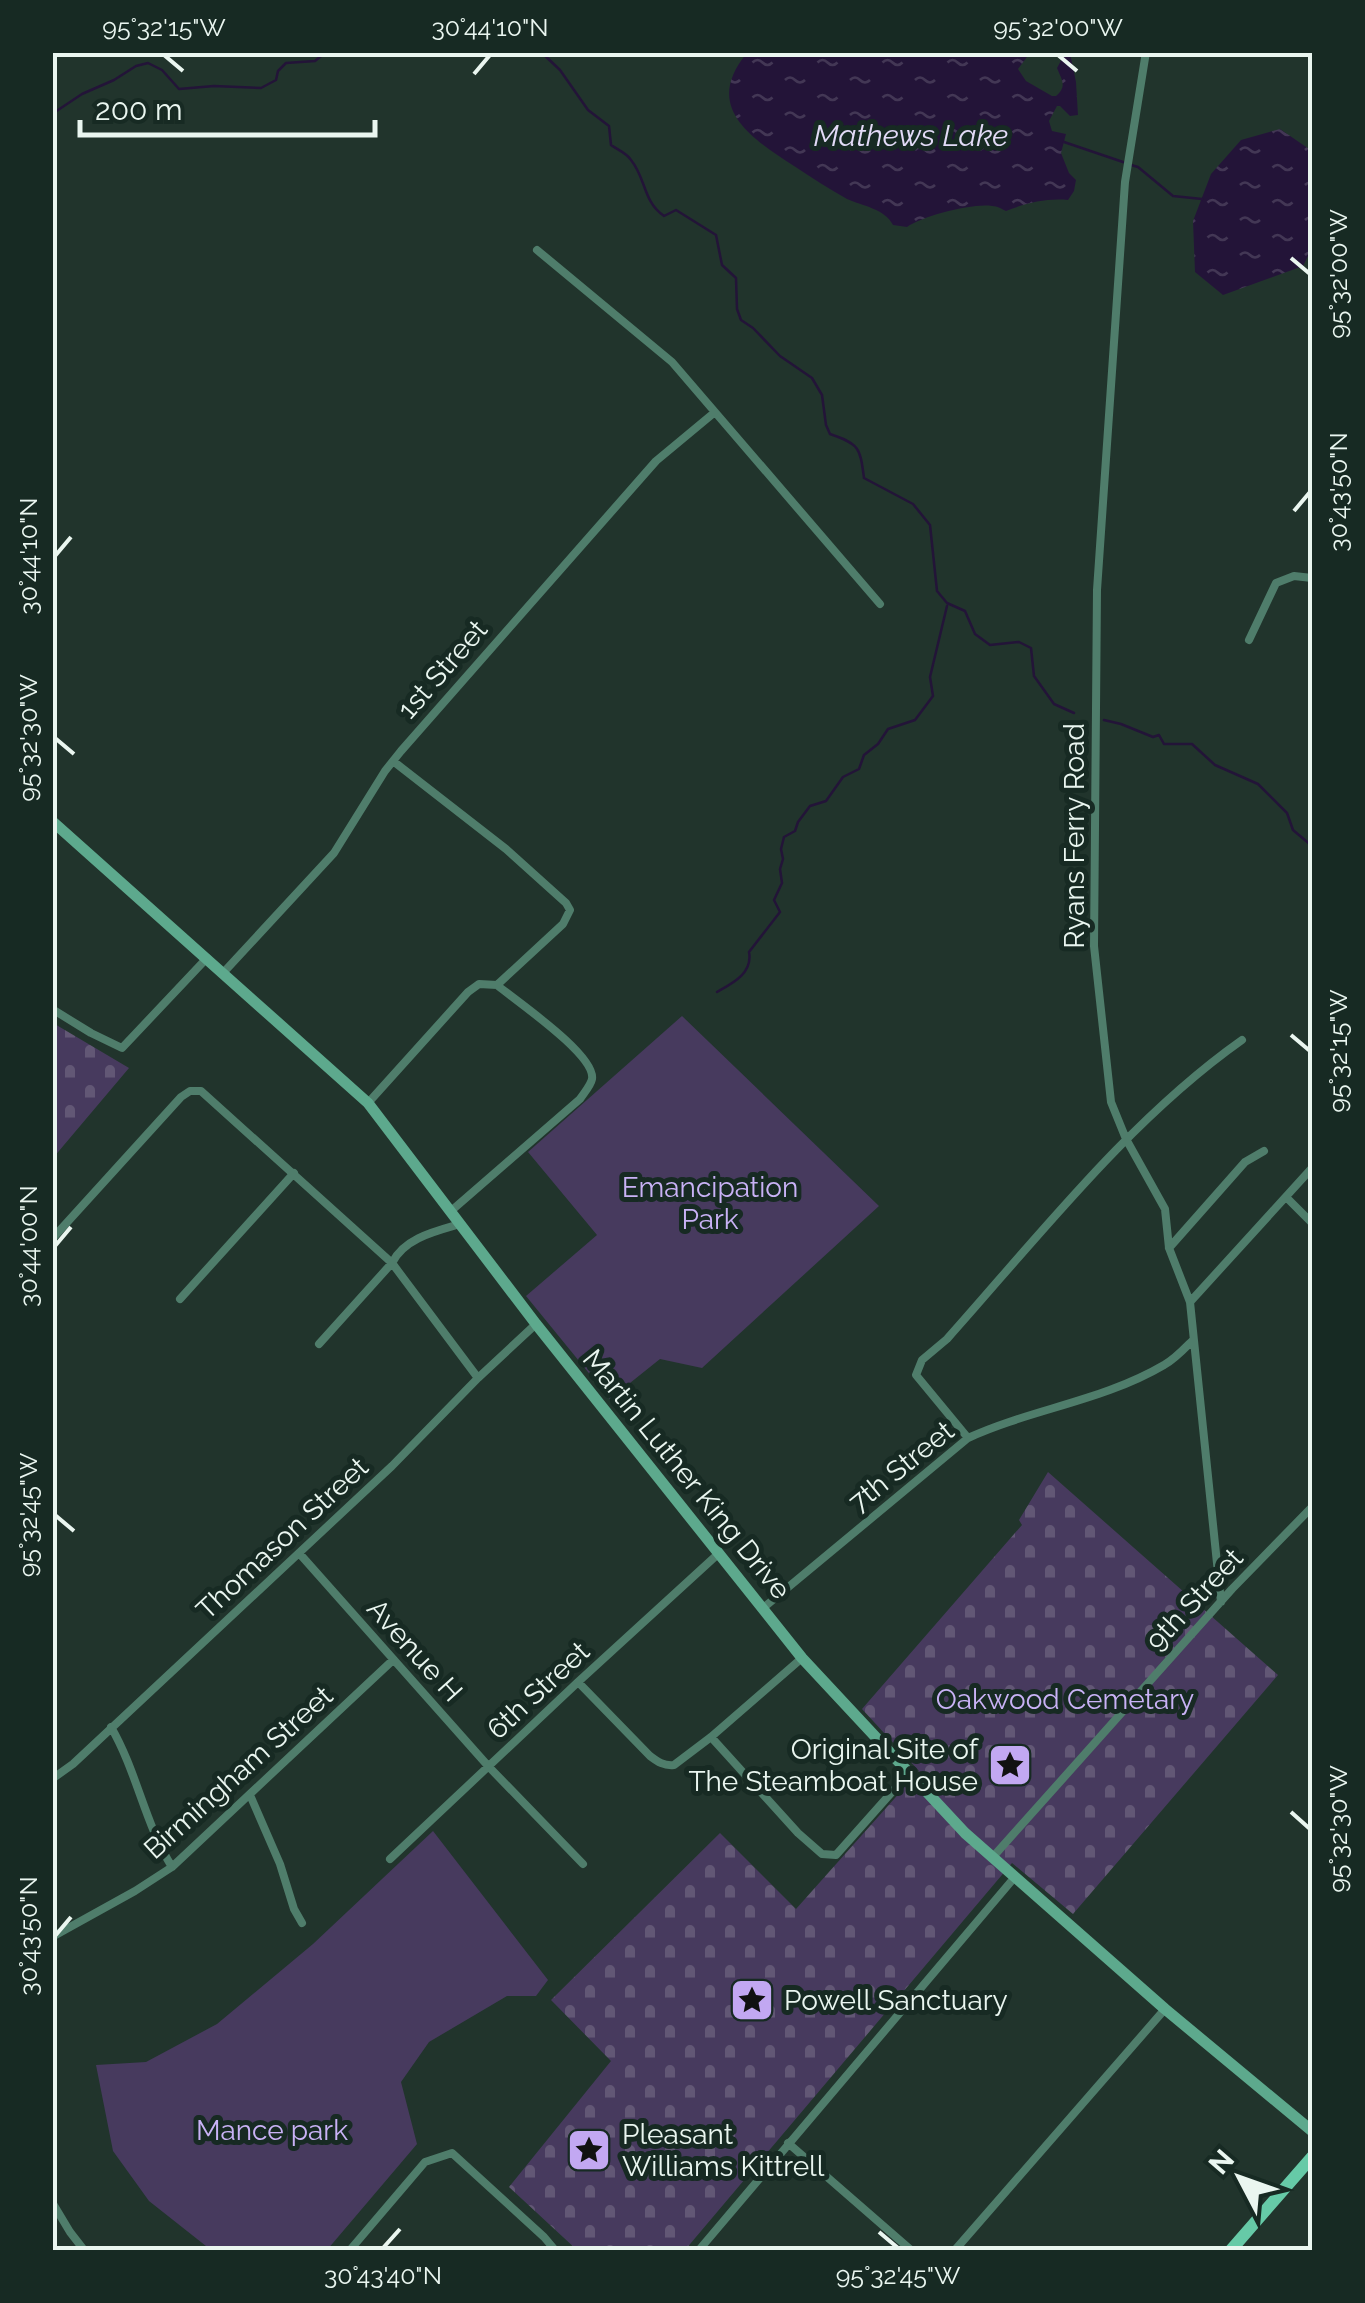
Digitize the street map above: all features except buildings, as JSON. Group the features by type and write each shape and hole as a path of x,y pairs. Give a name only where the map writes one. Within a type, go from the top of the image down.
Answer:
{"main road":[{"path":"1232,2250 1312,2157"}],"street":[{"name":"Ryans Ferry Road","path":"1146,52 1126,182 1097,590 1094,946 1111,1102 1126,1139 1165,1209 1170,1248 1190,1302 1220,1602"},
{"path":"538,250 672,362 880,604"},
{"name":"1st Street","path":"224,973 334,852 393,761 656,461 715,412"},
{"path":"1249,640 1276,583 1294,576 1312,578"},
{"path":"393,761 506,849 570,910 563,924 497,985"},
{"name":"Martin Luther King Drive","path":"52,821 368,1103 718,1554 802,1658 908,1774 1014,1878 1312,2131"},
{"path":"52,1009 122,1048 207,958"},
{"path":"368,1103 468,992 480,984 497,985 580,1051 591,1068 592,1081 580,1099 451,1211"},
{"path":"968,1438 916,1375 922,1360 947,1339 1126,1139 1202,1068 1242,1040"},
{"path":"52,1240 181,1097 201,1090 392,1263 478,1378"},
{"path":"1170,1248 1245,1162 1264,1151"},
{"path":"1190,1302 1312,1168"},
{"path":"180,1300 294,1172"},
{"path":"1286,1197 1312,1223"},
{"path":"318,1344 396,1254 423,1235 460,1224"},
{"name":"Thomason Street","path":"52,1779 392,1466 536,1324"},
{"name":"7th Street","path":"762,1608 968,1438 995,1425 1104,1393 1166,1364 1194,1340"},
{"name":"9th Street","path":"992,1858 1220,1602 1312,1507"},
{"name":"Avenue H","path":"299,1552 489,1766 583,1864"},
{"name":"6th Street","path":"390,1859 718,1554"},
{"path":"578,1682 650,1756 668,1765 682,1761 802,1658"},
{"name":"Birmingham Street","path":"52,1937 172,1867 393,1660"},
{"path":"111,1728 158,1844 172,1867"},
{"path":"711,1737 798,1834 822,1854 836,1855 908,1774"},
{"path":"250,1795 302,1923"},
{"path":"699,2250 1014,1878"},
{"path":"955,2250 1166,2009"},
{"path":"788,2142 910,2250"},
{"path":"350,2250 424,2162 452,2154 555,2250"},
{"path":"52,2202 84,2250"}],"green space":[{"name":"Emancipation Park","path":"682,1016 879,1206 702,1368 660,1359 610,1399 526,1296 597,1235 528,1152"},
{"path":"53,1023 129,1068 53,1158"},
{"name":"Oakwood Cemetary","path":"1048,1472 1278,1675 1073,1914 1012,1863 685,2250 577,2250 509,2187 611,2061 551,2000 720,1833 796,1909 919,1771 862,1709 1022,1525 1019,1520"},
{"name":"Mance park","path":"433,1831 548,1980 536,1996 507,1996 429,2042 401,2082 417,2144 327,2250 211,2250 149,2201 113,2151 96,2065 146,2062 217,2024 313,1944"}],"water":[{"name":"Mathews Lake","path":"747,53 1030,53 1018,69 1026,81 1056,96 1063,86 1057,68 1065,53 1070,53 1078,115 1070,116 1057,106 1049,121 1052,131 1066,134 1061,153 1076,180 1074,191 1068,200 1037,202 1006,211 994,206 973,206 907,227 893,225 879,212 814,179 748,132 731,105 729,90 734,72"},
{"path":"1280,129 1312,151 1312,248 1303,266 1223,295 1195,272 1193,221 1211,174 1241,140"}],"waterway":[{"path":"52,114 82,94 148,63 162,70 179,89 261,88 276,80 286,63 315,61 326,52"},
{"path":"541,52 560,70 588,110 609,126 611,145 629,158 657,210 664,216 676,210 716,235 722,265 736,278 741,320 780,356 812,378 822,395 830,434 857,448 864,478 913,504 930,525 937,591 947,603 965,611 975,634 990,645 1019,642 1031,648 1034,676 1054,704 1074,713"},
{"path":"1064,142 1123,162"},
{"path":"1131,165 1173,196 1202,199"},
{"path":"717,992 745,972 749,952 780,912 774,900 782,883 784,837 795,831 810,806 826,801 843,777 859,769 864,755 888,729 915,720 933,696 930,677 947,606"},
{"path":"1104,720 1153,737 1159,735 1164,744 1192,744 1215,765 1258,784 1287,813 1293,830 1312,846"}],"place":[{"name":"Original Site of The Steamboat House","path":"1010,1765"},
{"name":"Powell Sanctuary","path":"752,2000"},
{"name":"Pleasant Williams Kittrell","path":"589,2150"}]}
